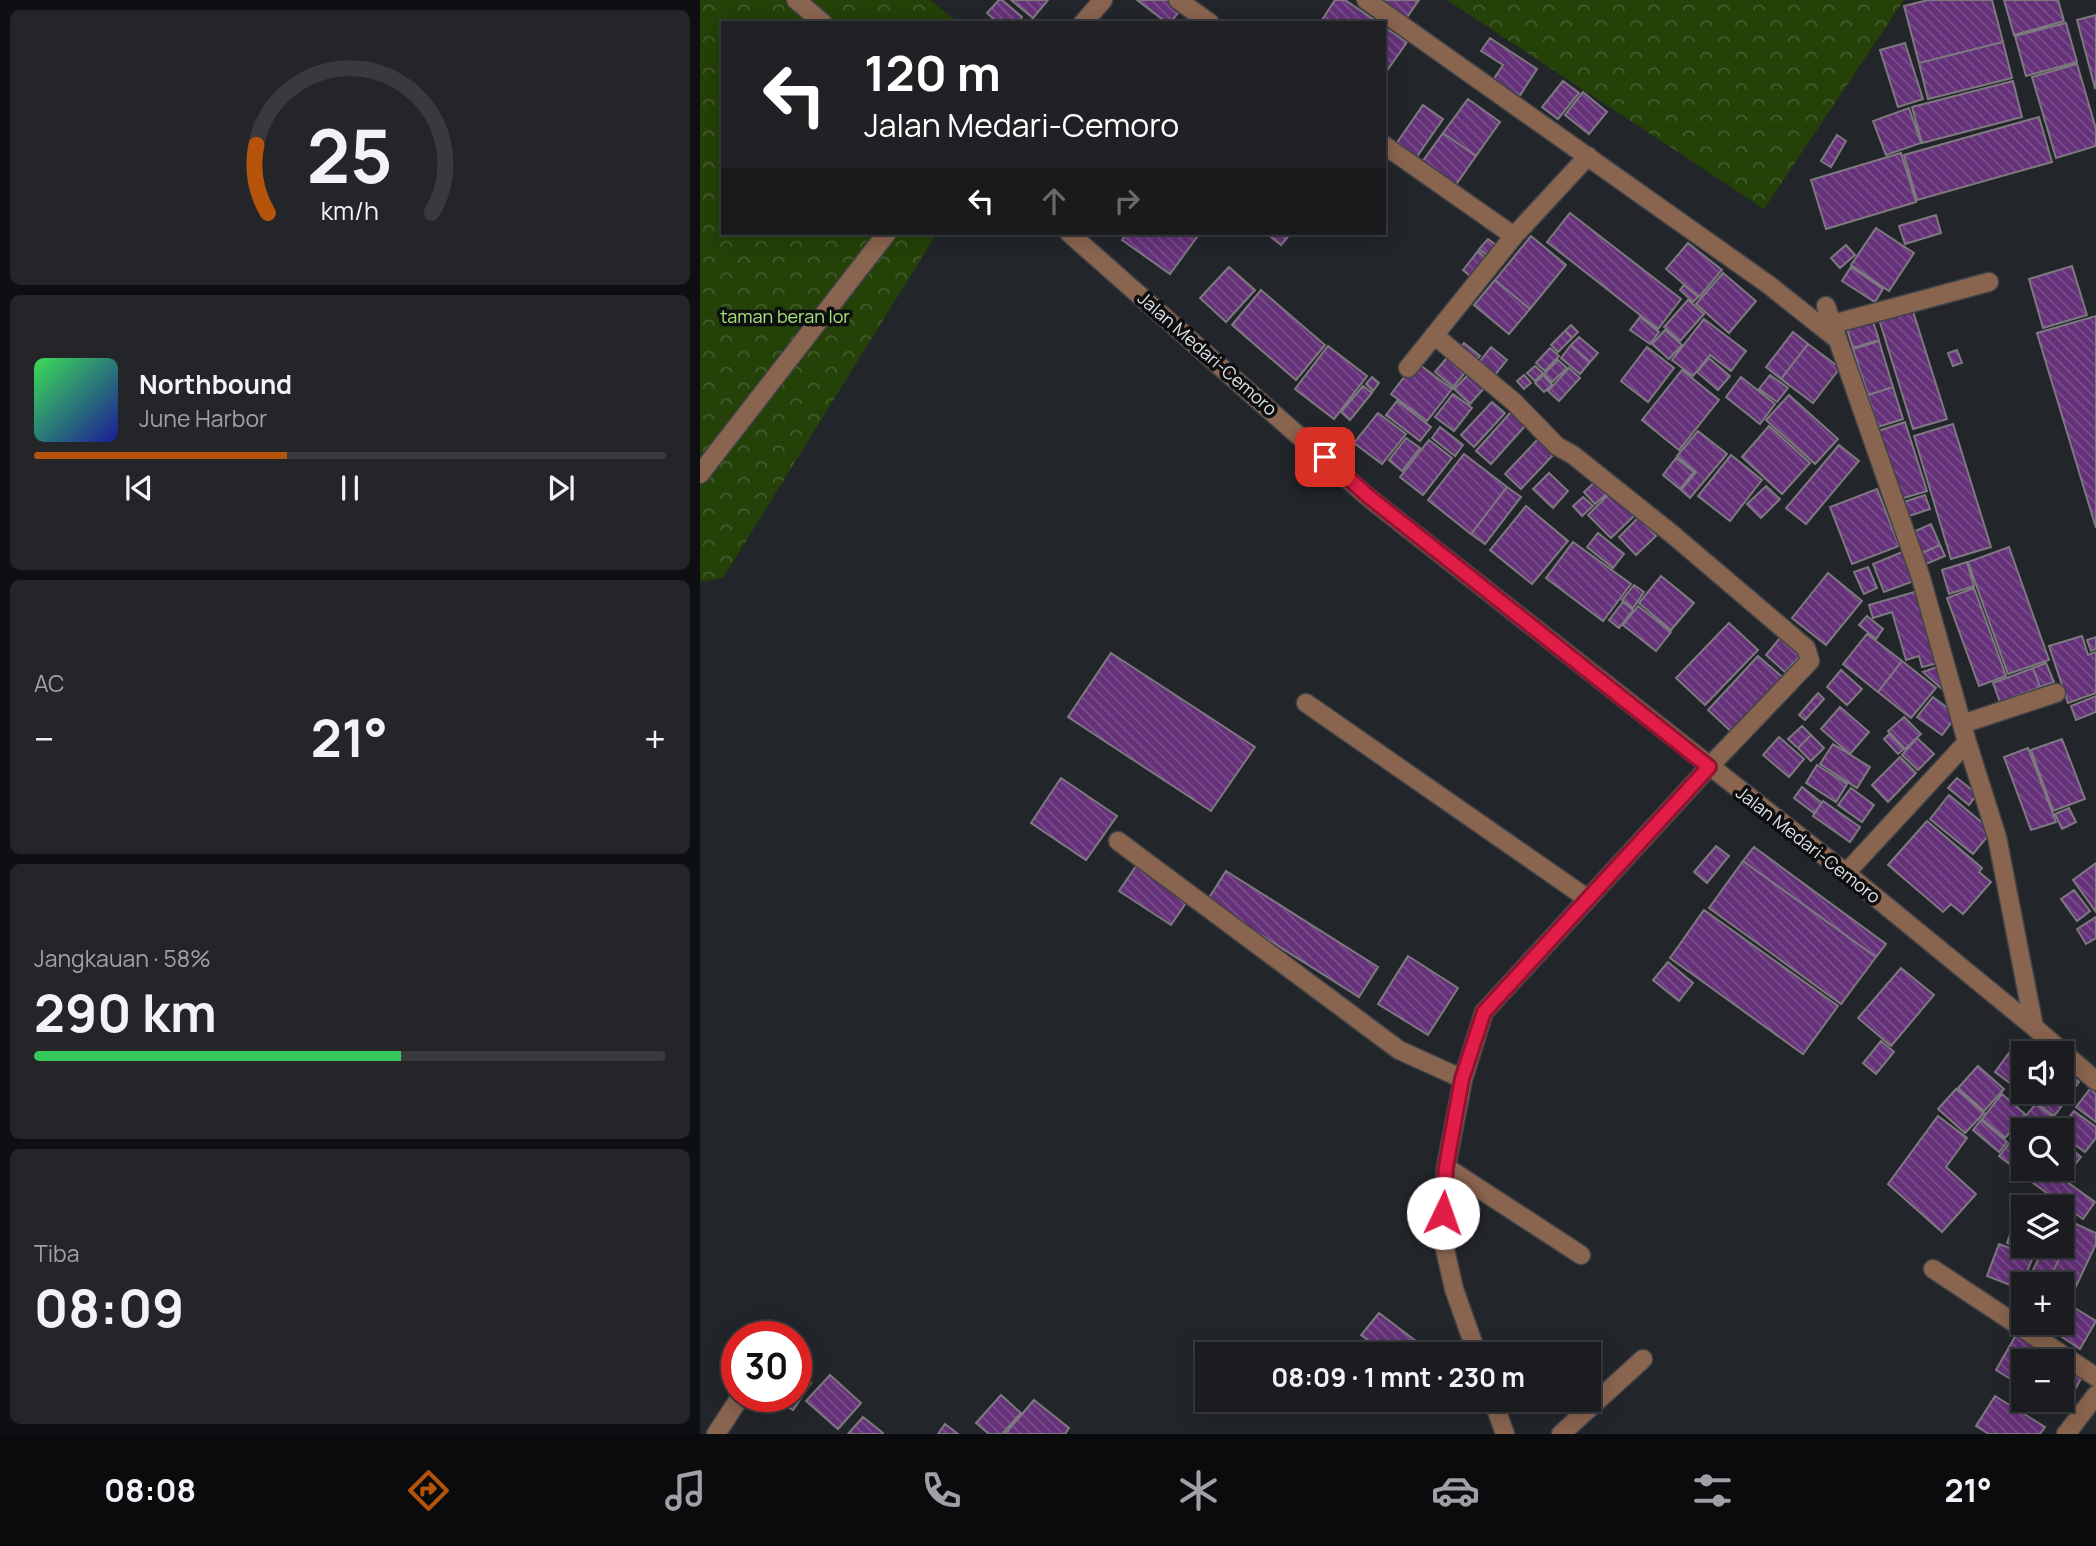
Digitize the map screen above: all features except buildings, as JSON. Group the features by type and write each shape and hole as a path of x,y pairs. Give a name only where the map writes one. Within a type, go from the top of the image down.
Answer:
{"street":[{"path":"796,0 821,21"},
{"path":"1085,21 1103,0"},
{"path":"1178,0 1207,21"},
{"path":"1366,0 1769,285 1832,323 1921,578 1964,733 1997,838 2034,1027"},
{"path":"1386,146 1514,236"},
{"path":"1408,368 1514,236 1588,156"},
{"path":"700,474 885,235"},
{"name":"Jalan Medari-Cemoro","path":"1071,235 1368,496 1846,873 2096,1081"},
{"path":"1832,323 1989,282"},
{"path":"1434,335 1514,402 1557,446 1573,455 1672,534 1806,648 1810,661 1484,1012 1462,1079 1446,1167 1442,1236 1454,1289 1473,1342"},
{"path":"1846,873 1964,733 2056,692"},
{"path":"1306,703 1588,899"},
{"path":"1118,841 1399,1049 1462,1079"},
{"path":"1446,1167 1581,1255"},
{"path":"1933,1269 2096,1377"},
{"path":"1561,1434 1643,1359"},
{"path":"2066,1434 2096,1395"},
{"path":"716,1434 730,1412"},
{"path":"1497,1412 1505,1434"}],"green space":[{"name":"taman beran lor","path":"700,0 930,0 956,21 721,21 721,235 936,235 723,578 700,582"},
{"path":"1447,0 1904,0 1764,209"}],"route":[{"path":"1325,457 1368,496 1709,767 1484,1012 1462,1079 1446,1167 1443,1213"}]}
